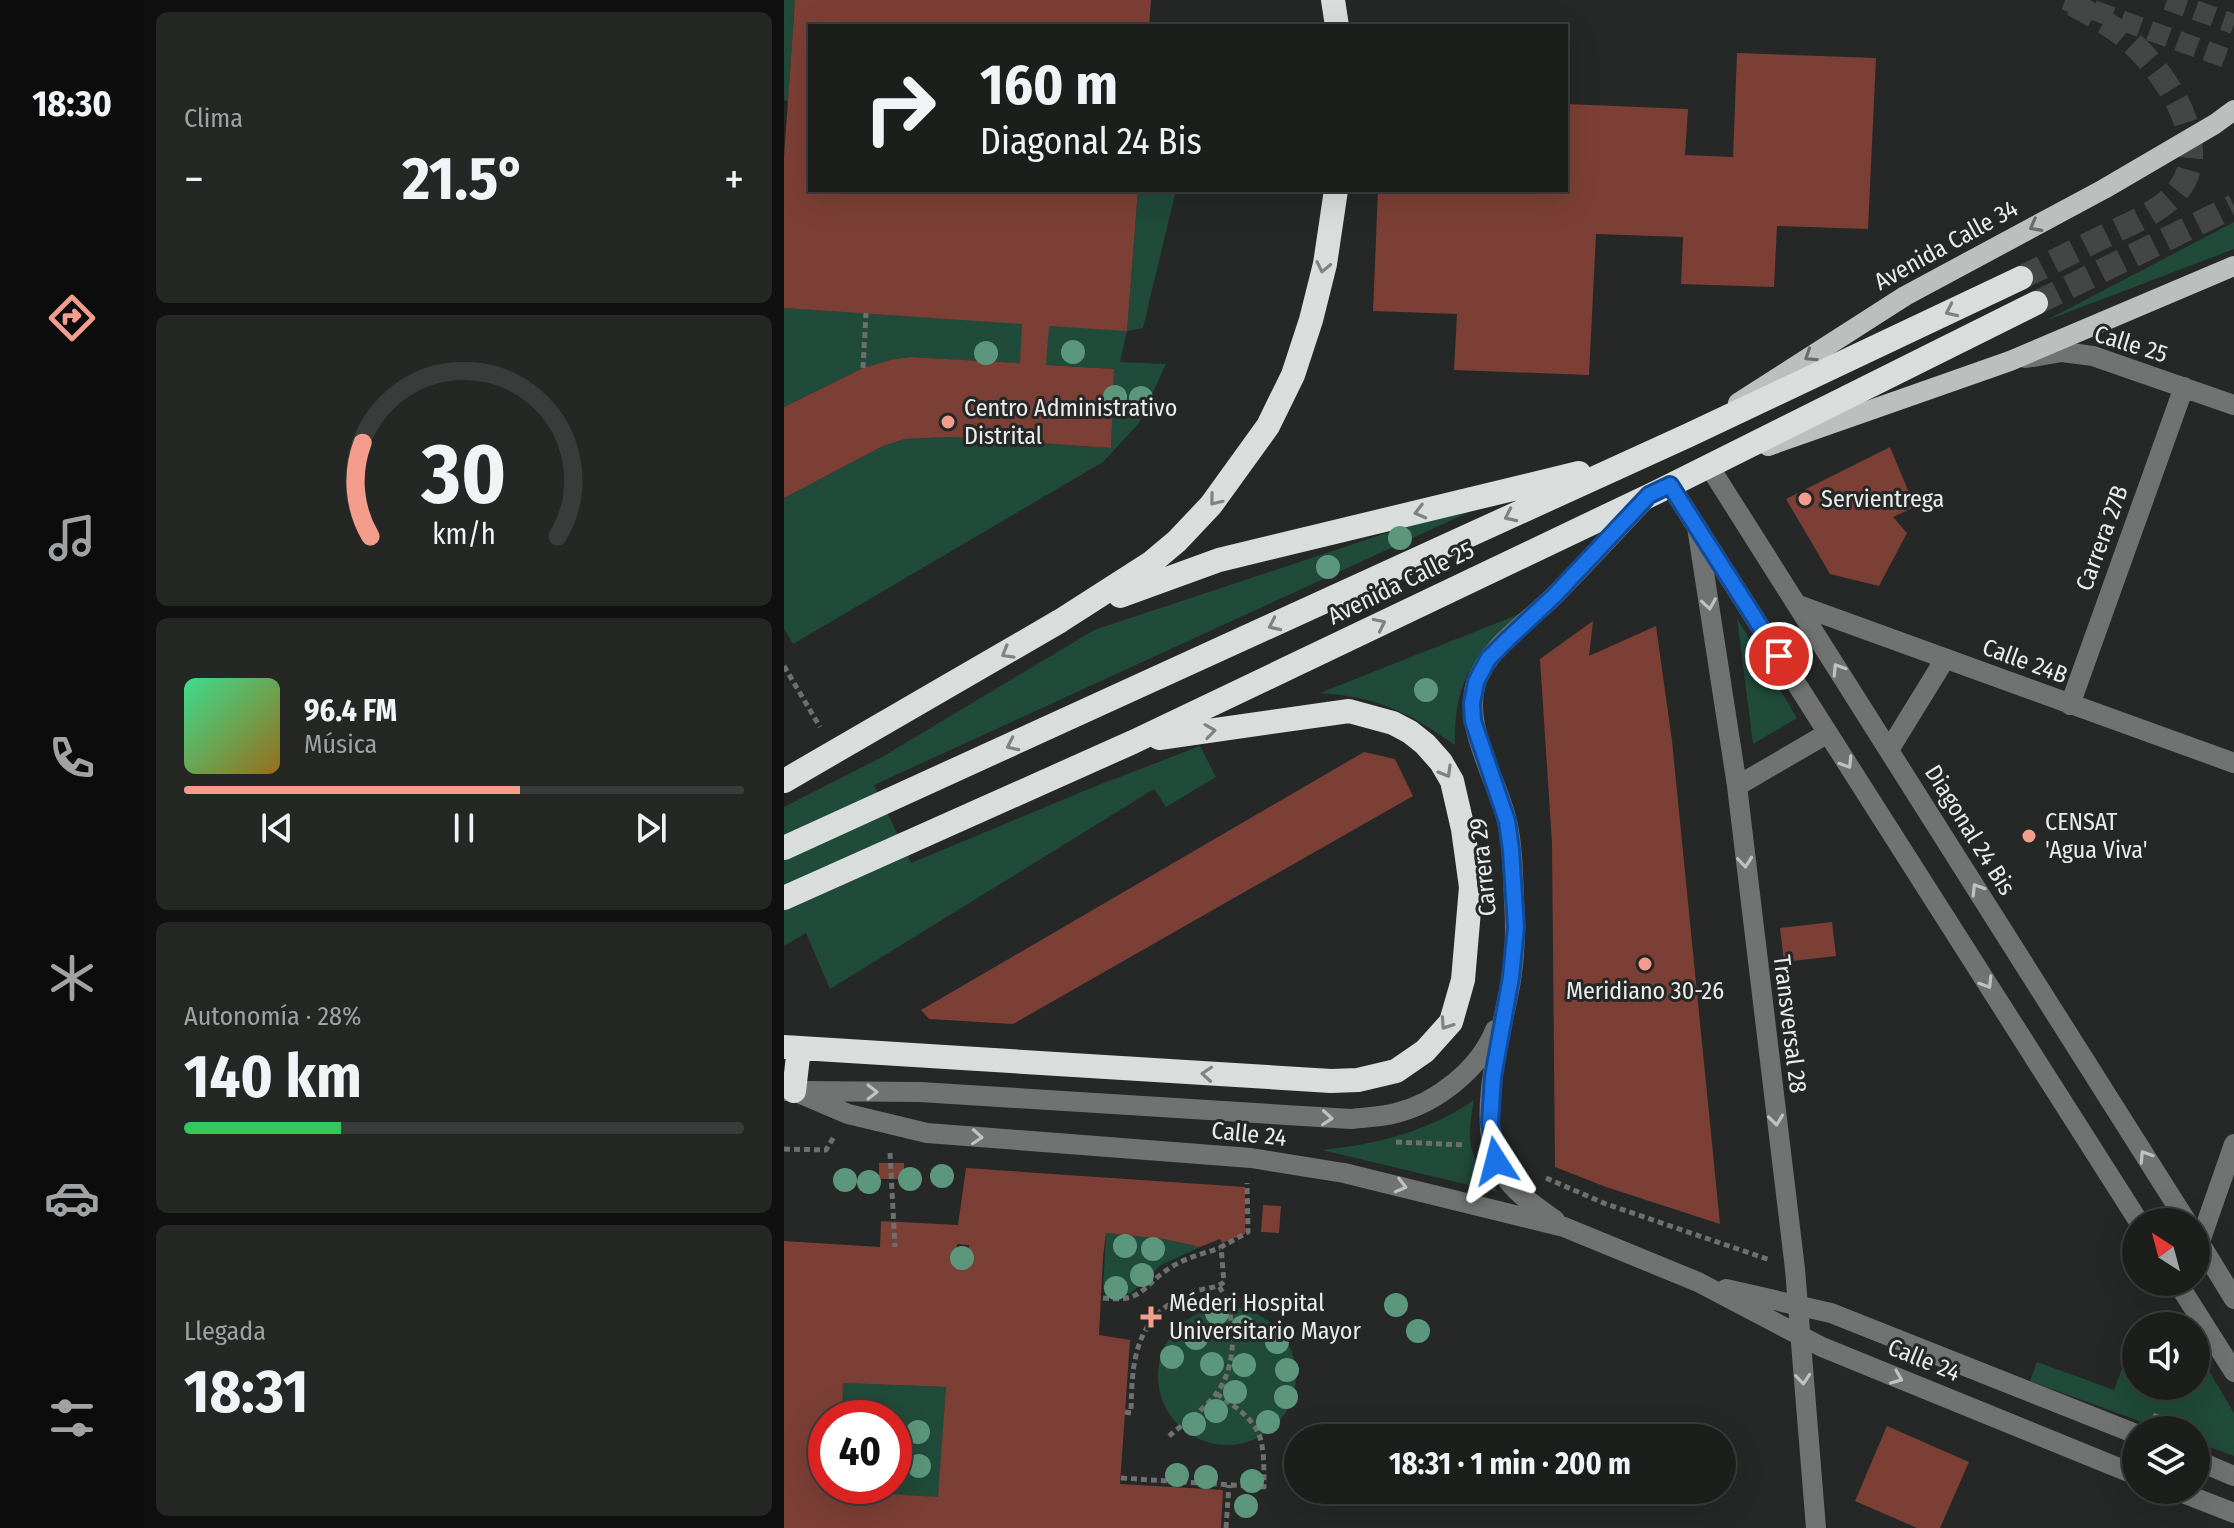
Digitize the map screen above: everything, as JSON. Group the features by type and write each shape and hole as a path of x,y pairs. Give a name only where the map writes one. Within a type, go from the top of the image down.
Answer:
{"highway":[{"path":"1333,0 1337,24"},
{"path":"784,781 1060,621 1152,562 1211,505 1268,426 1293,375 1325,264 1336,192"},
{"name":"Avenida Calle 25","path":"784,848 1689,435 2021,278"},
{"name":"Avenida Calle 25","path":"784,898 1133,742 1660,490 2036,303"},
{"path":"1060,621 1145,585 1219,560 1632,460"},
{"path":"789,1091 792,1047 1331,1081 1358,1080 1396,1071 1425,1051 1451,1022 1458,1002 1463,980 1471,887 1452,781 1425,744 1393,723 1349,711 1133,742"}],"main road":[{"name":"Avenida Calle 34","path":"1689,435 1905,296 2104,189 2234,110"},
{"path":"2104,189 2234,125"},
{"path":"1709,466 2010,361 2234,266"}],"street":[{"name":"Calle 25","path":"2010,361 2062,352 2093,356 2234,405"},
{"name":"Carrera 27B","path":"2070,705 2184,387"},
{"name":"Diagonal 24 Bis","path":"1709,466 2178,1208"},
{"path":"1660,490 1697,527 2130,1208"},
{"name":"Carrera 29","path":"1564,1227 1520,1195 1496,1161 1493,1146 1490,1123 1493,1077 1511,977 1516,927 1511,850 1500,798 1473,721 1472,703 1476,682 1488,659 1660,490"},
{"name":"Transversal 28","path":"1697,527 1737,786 1798,1305 1816,1528"},
{"name":"Calle 24B","path":"1798,605 2234,763"},
{"path":"1889,750 1945,659"},
{"path":"1737,786 1828,733"},
{"path":"789,1091 920,1092 1351,1119 1394,1114 1437,1096 1485,1050 1506,1002 1511,977"},
{"name":"Calle 24","path":"789,1091 848,1114 927,1133 1251,1158 1344,1173 1564,1227 1698,1282 1800,1336 2122,1469"},
{"path":"2210,1209 2234,1144"},
{"path":"2210,1263 2234,1299"},
{"name":"Calle 24","path":"1698,1282 1843,1317 2122,1428"},
{"path":"2189,1296 2234,1372"},
{"path":"2210,1466 2234,1476"},
{"path":"2210,1504 2234,1513"}],"path":[{"path":"863,368 866,313"},
{"path":"784,666 835,752"},
{"path":"890,1153 895,1247"},
{"path":"1103,1298 1132,1298 1172,1266 1221,1247 1248,1232 1247,1178"},
{"path":"1125,1412 1131,1413 1134,1355 1151,1322 1163,1309 1184,1295 1224,1282 1221,1247"},
{"path":"1169,1436 1217,1394 1226,1374 1232,1340 1231,1316 1219,1286"},
{"path":"1121,1478 1264,1487 1264,1444 1256,1428 1245,1414 1217,1394"},
{"path":"1226,1528 1229,1485"}],"green space":[{"path":"784,0 795,0 788,101 784,100"},
{"path":"1138,192 1176,192 1143,328 1127,331 1120,362 1166,364 1139,423 1103,462 793,644 784,629 784,498 883,446 905,439 951,437 1111,448 1114,369 910,357 863,368 784,407 784,308 1127,330"},
{"path":"2234,222 2234,249 2045,321"},
{"path":"1478,508 874,785 911,863 1200,746 1216,777 1166,807 1154,789 830,989 806,933 784,946 784,807 882,757 1094,630 1417,523"},
{"path":"1522,613 1491,642 1470,670 1458,702 1455,745 1392,708 1360,698 1320,693"},
{"path":"1737,618 1797,718 1753,744"},
{"path":"1474,1100 1470,1128 1472,1150 1480,1169 1498,1192 1322,1150 1401,1135 1438,1120"},
{"path":"1106,1233 1164,1239 1200,1247 1161,1265 1130,1294 1103,1289"},
{"path":"1227,1307 1253,1312 1276,1327 1291,1350 1296,1376 1291,1402 1276,1425 1253,1440 1227,1445 1201,1440 1178,1425 1163,1402 1158,1376 1163,1350 1178,1327 1201,1312"},
{"path":"2037,1362 2114,1390 2122,1369 2122,1400 2210,1400 2210,1373 2234,1413 2234,1456 2210,1447 2210,1416 2126,1416 2030,1381"},
{"path":"843,1383 946,1387 938,1515 904,1504 912,1504 912,1400 843,1400"}],"building":[{"path":"795,0 1151,0 1149,24 808,24 808,192 1138,192 1127,331 1049,326 1046,365 1114,369 1111,448 951,437 905,439 883,446 784,498 784,407 863,368 891,360 910,357 1020,363 1022,324 784,308 784,157"},
{"path":"1737,53 1876,58 1868,229 1777,226 1774,287 1681,284 1683,237 1596,234 1589,375 1454,370 1457,314 1373,311 1378,192 1568,192 1568,104 1688,109 1685,155 1733,157"},
{"path":"1890,447 1915,507 1893,517 1907,533 1879,586 1830,574 1786,499"},
{"name":"Meridiano 30-26","path":"1593,621 1589,656 1656,626 1672,741 1720,1224 1555,1167 1552,843 1540,659"},
{"path":"1364,752 1395,759 1413,796 1013,1024 929,1019 921,1010"},
{"path":"1832,922 1836,956 1784,962 1780,928"},
{"path":"879,1163 904,1163 904,1179 879,1179"},
{"path":"966,1168 1245,1187 1245,1234 1200,1247 1164,1239 1106,1233 1103,1257 1099,1335 1130,1340 1120,1484 1223,1490 1221,1528 784,1528 784,1241 880,1247 881,1221 958,1225","holes":["957,1244 969,1245 967,1266 955,1265"]},
{"path":"1263,1205 1281,1206 1279,1233 1261,1232"},
{"path":"1887,1426 1969,1462 1940,1528 1917,1528 1855,1501"}],"tunnel":[{"path":"2065,0 2234,61"},
{"path":"2167,0 2234,24"},
{"path":"2021,278 2161,206 2176,193 2187,174 2191,153 2180,108 2154,67 2117,31 2067,1"},
{"path":"2036,303 2234,206"}],"place":[{"name":"Centro Administrativo Distrital","path":"948,422"},
{"name":"Servientrega","path":"1805,499"},
{"name":"CENSAT 'Agua Viva'","path":"2029,836"},
{"name":"Meridiano 30-26","path":"1645,964"},
{"name":"Méderi Hospital Universitario Mayor","path":"1151,1317"}],"route":[{"path":"1496,1161 1490,1123 1493,1077 1511,977 1516,927 1507,821 1473,721 1476,682 1488,659 1554,596 1649,495 1670,485 1779,656"}]}
